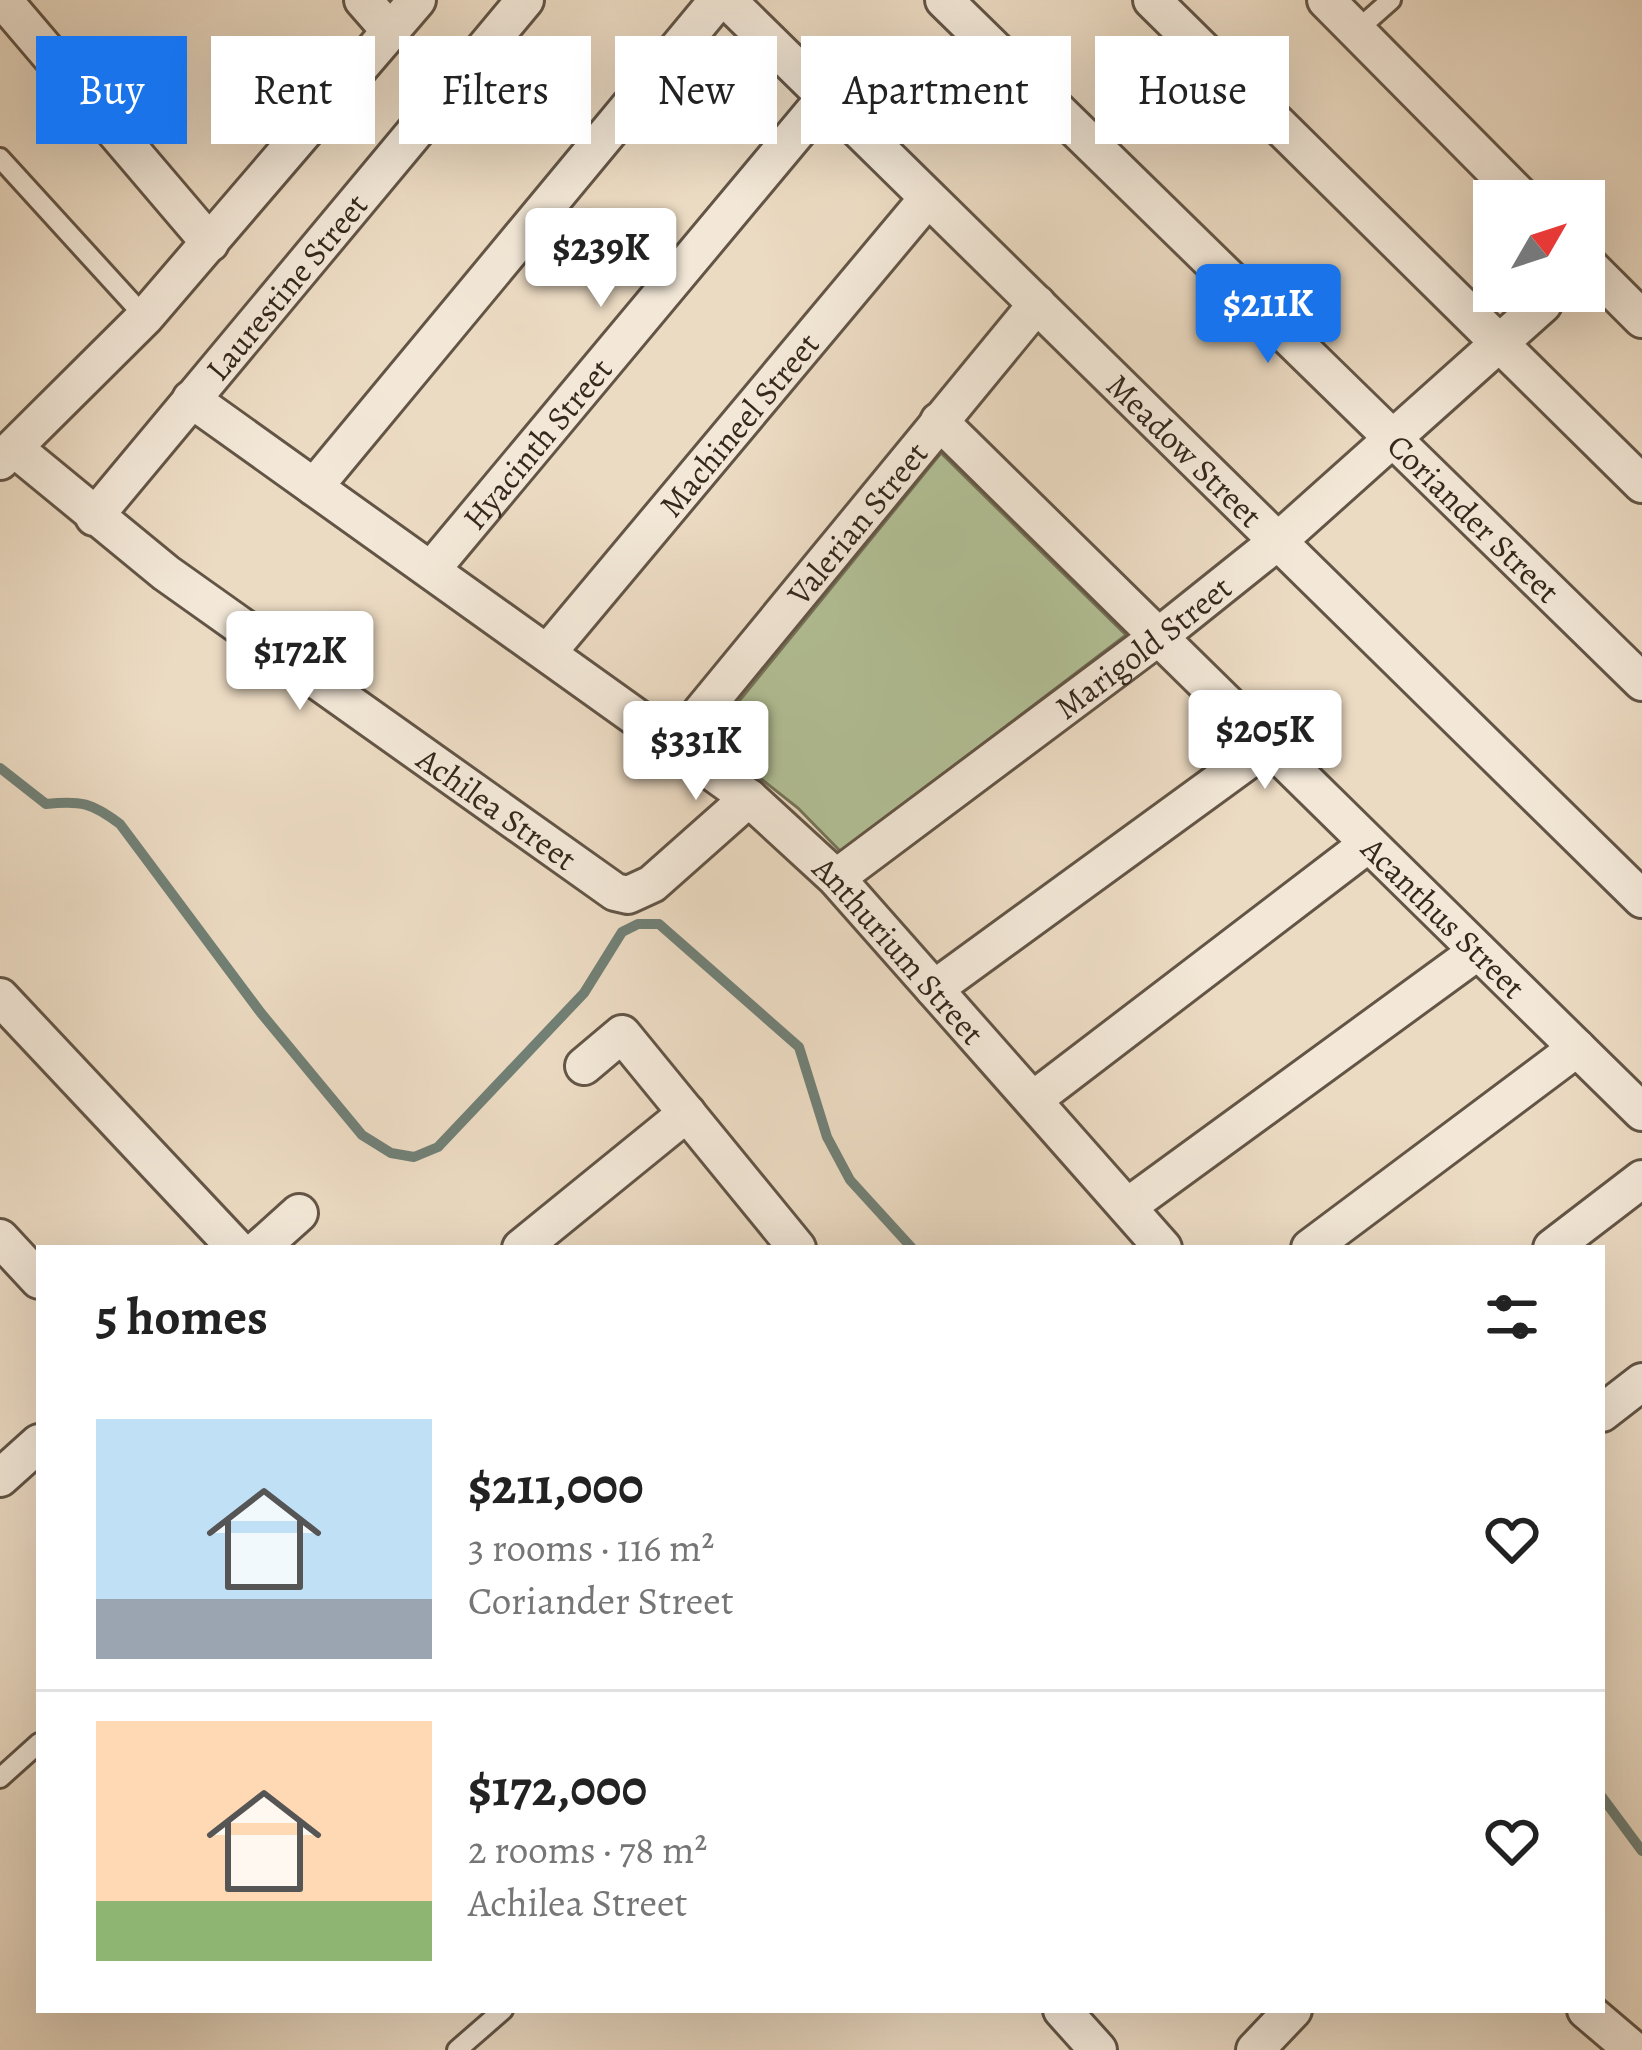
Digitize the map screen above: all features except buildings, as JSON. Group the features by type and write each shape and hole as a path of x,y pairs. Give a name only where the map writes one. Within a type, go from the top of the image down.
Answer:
{"street":[{"path":"3,0 210,243"},
{"path":"363,0 391,32"},
{"path":"7,455 145,317 416,0"},
{"name":"Laurestine Street","path":"94,517 525,0"},
{"path":"314,487 722,0"},
{"name":"Meadow Street","path":"722,0 801,74"},
{"name":"Coriander Street","path":"944,0 1642,682"},
{"path":"1152,0 1642,484"},
{"path":"1326,0 1504,180"},
{"name":"Hyacinth Street","path":"431,570 801,127"},
{"name":"Meadow Street","path":"874,144 1642,899"},
{"name":"Machineel Street","path":"548,652 928,197"},
{"path":"1605,282 1642,320"},
{"name":"Valerian Street","path":"676,743 1036,304"},
{"name":"Marigold Street","path":"836,878 1278,541 1534,312"},
{"name":"Anthurium Street","path":"191,399 749,797 836,878 1160,1245"},
{"name":"Acanthus Street","path":"939,422 1642,1112"},
{"name":"Achilea Street","path":"7,455 615,892 628,895 652,884 749,797"},
{"path":"934,989 1268,745"},
{"path":"1033,1100 1368,844"},
{"path":"1127,1207 1478,951"},
{"path":"0,998 233,1245"},
{"path":"584,1066 622,1034 795,1245"},
{"path":"1314,1245 1577,1048"},
{"path":"525,1245 687,1113"},
{"path":"1556,1245 1642,1179"},
{"path":"263,1245 299,1213"},
{"path":"0,1238 36,1277"},
{"path":"1605,1411 1642,1382"},
{"path":"0,1478 36,1446"},
{"path":"1065,2013 1098,2050"},
{"path":"1255,2050 1291,2013"},
{"path":"1590,2013 1633,2050"}],"lane":[{"path":"1356,31 1391,0"},
{"path":"0,158 145,317"},
{"path":"0,1778 36,1746"},
{"path":"457,2050 500,2013"}],"green space":[{"path":"941,453 1126,635 841,852 798,808 709,738"}],"waterway":[{"path":"0,768 46,804 86,805 120,824 261,1013 362,1135 391,1153 414,1157 438,1147 584,993 622,932 638,924 659,924 799,1047 827,1137 850,1180 909,1245"},
{"path":"1605,1801 1642,1851"}]}
